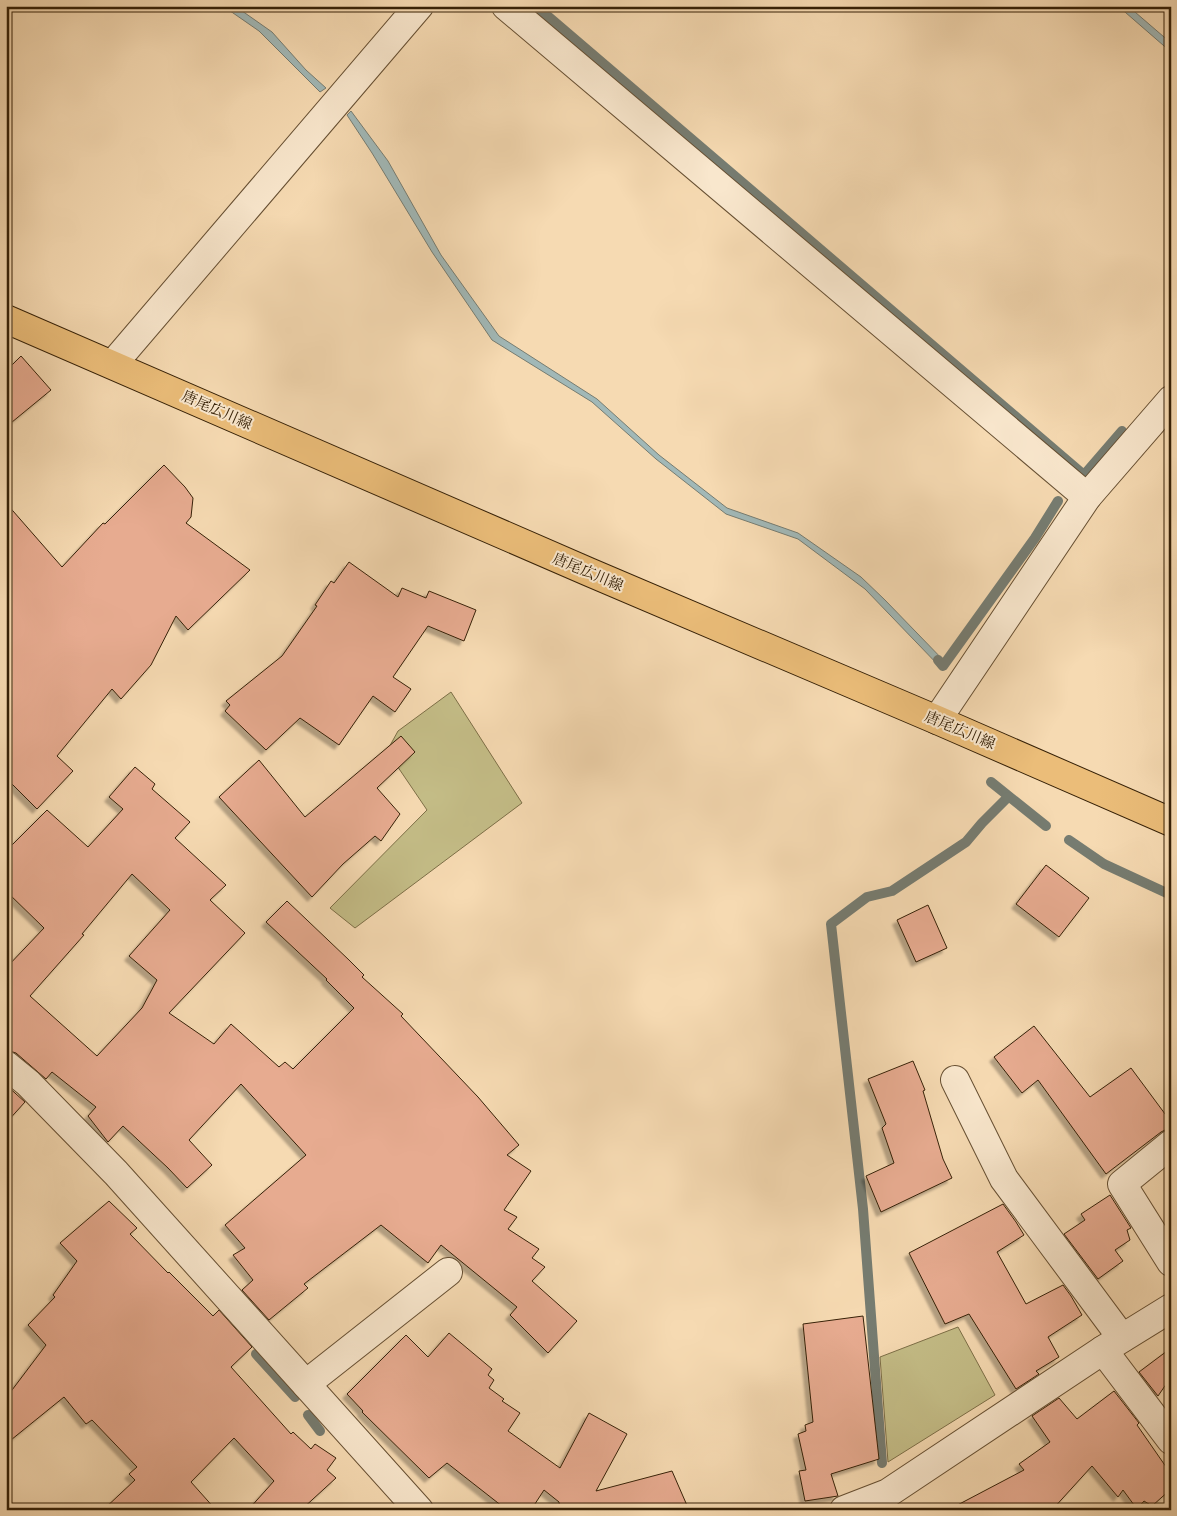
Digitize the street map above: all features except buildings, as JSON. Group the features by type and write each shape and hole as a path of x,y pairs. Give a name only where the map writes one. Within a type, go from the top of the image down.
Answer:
{"main road":[{"name":"唐尾広川線","path":"6,319 1171,822"}],"street":[{"path":"113,364 419,6"},
{"path":"506,6 1087,497"},
{"path":"938,720 1087,497 1171,400"},
{"path":"6,1065 28,1083 116,1172 419,1510"},
{"path":"955,1080 1004,1178 1113,1344 1171,1440"},
{"path":"1171,1144 1122,1184 1171,1262"},
{"path":"306,1384 448,1272"},
{"path":"844,1510 892,1501 1113,1344 1171,1308"}],"shaded area":[{"path":"451,692 522,803 355,928 330,908 427,810 387,751 398,731"},
{"path":"958,1327 995,1395 888,1462 880,1357"}],"water":[{"path":"223,6 235,6 272,32 306,70 326,88 320,92 259,31"},
{"path":"1118,6 1128,6 1171,43 1171,52"},
{"path":"351,111 388,161 441,255 499,336 597,399 659,455 727,508 798,533 861,577 948,665 942,669 865,589 798,539 726,514 656,459 592,402 492,340 432,252 347,115"}],"waterway":[{"path":"536,6 1084,475 1122,431"},
{"path":"938,660 943,666 1035,538 1058,501"},
{"path":"991,782 1046,826"},
{"path":"882,1463 863,1209 831,924 867,897 892,891 966,842 1008,797"},
{"path":"1069,840 1104,864 1171,895"},
{"path":"256,1354 295,1397"},
{"path":"308,1415 320,1431"}]}
